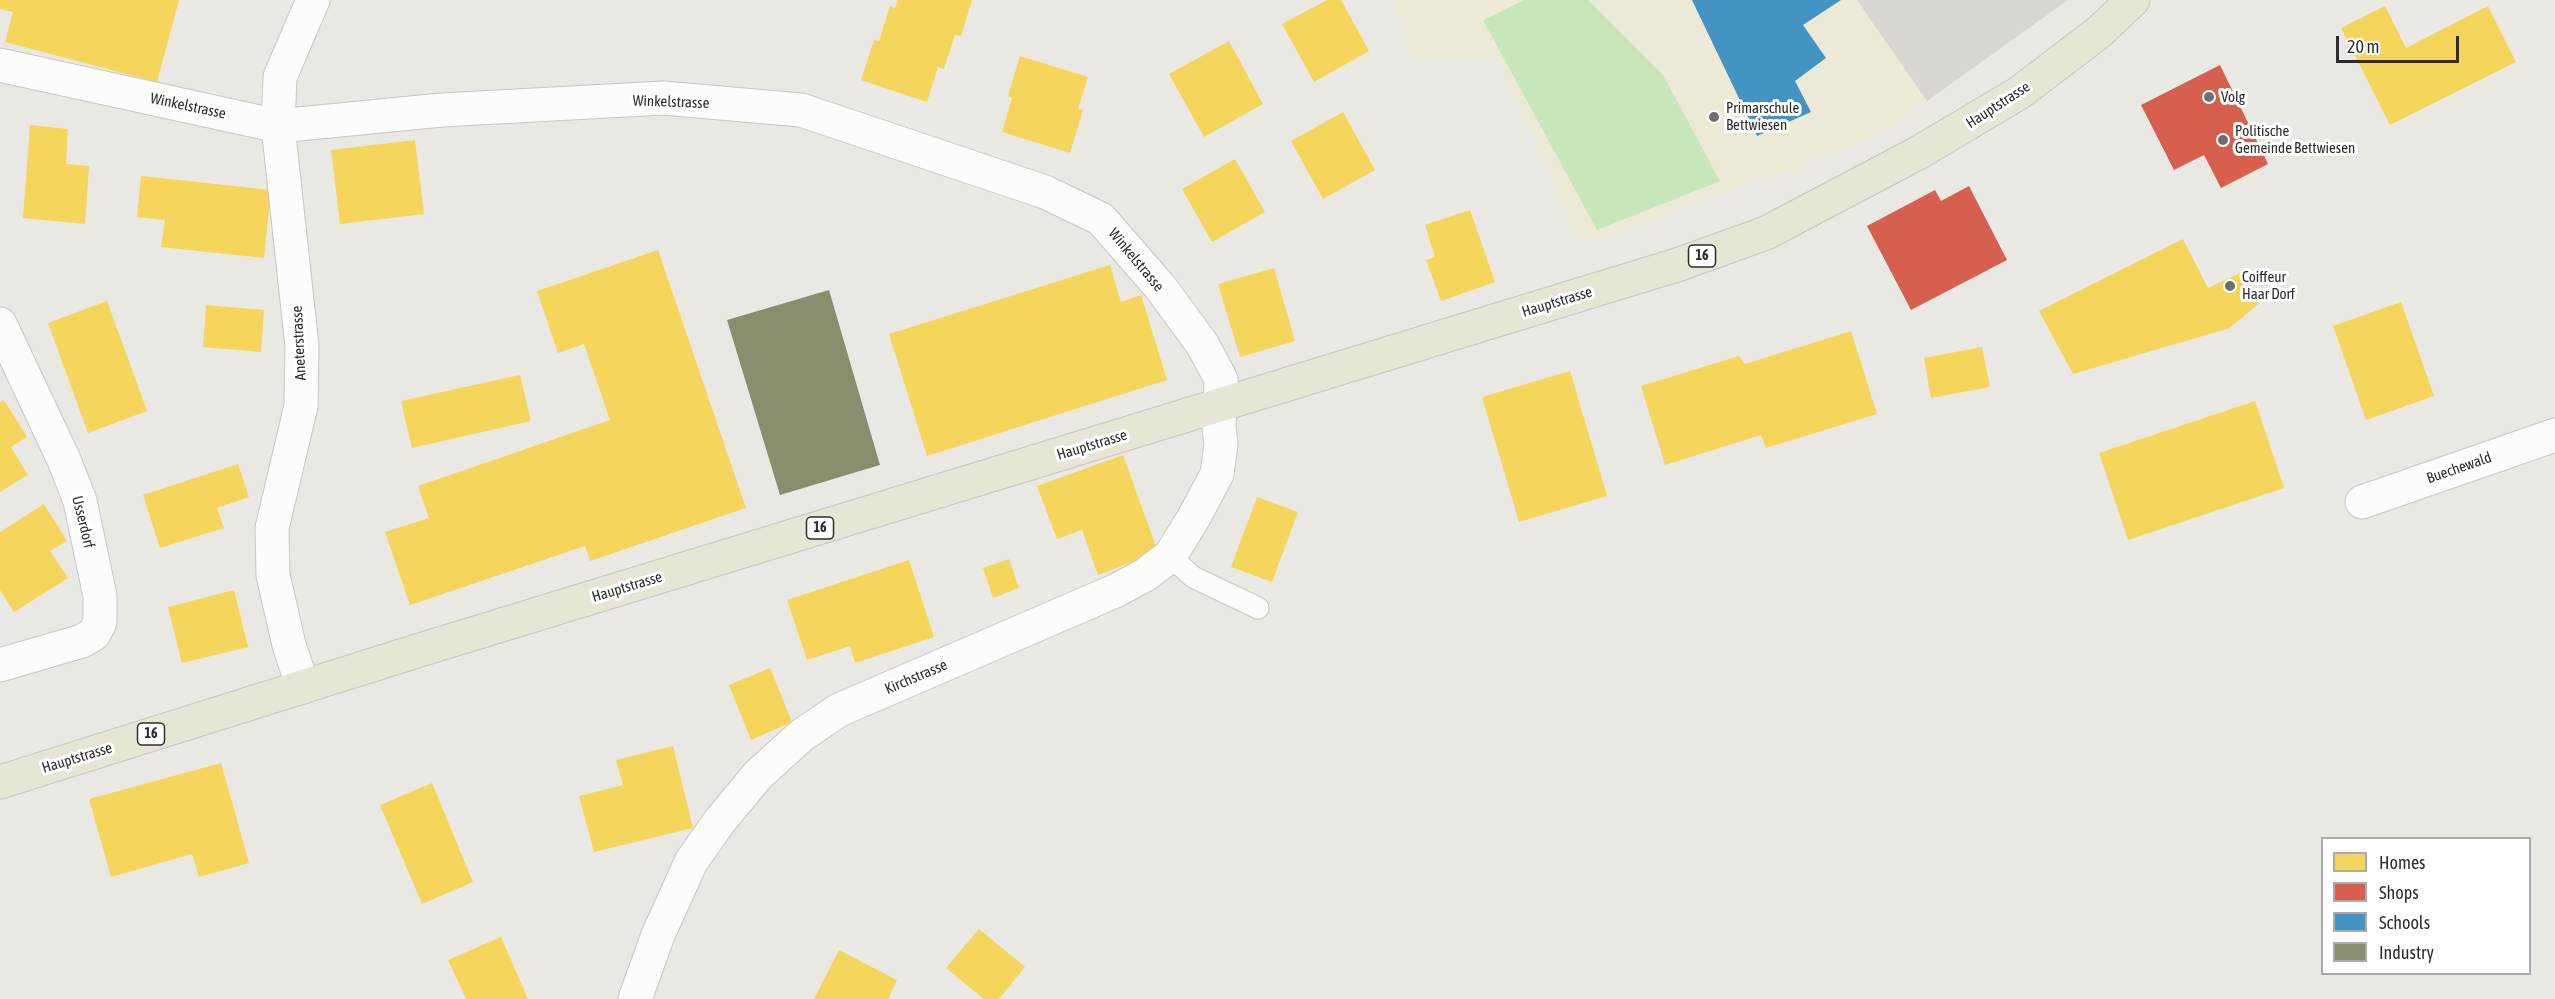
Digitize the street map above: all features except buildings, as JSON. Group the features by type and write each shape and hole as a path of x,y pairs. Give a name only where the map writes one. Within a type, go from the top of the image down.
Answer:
{"main road":[{"name":"Hauptstrasse","path":"0,782 1680,264 1766,233 1918,153 2019,93 2098,33 2133,0"}],"street":[{"name":"Aneterstrasse","path":"303,687 289,645 273,575 272,528 301,406 302,370 302,346 291,231 278,126 280,77 313,0"},
{"name":"Winkelstrasse","path":"0,65 278,126 441,110 663,98 801,110 1046,192 1101,219 1161,288 1211,358 1221,379 1220,406"},
{"name":"Usserdorf","path":"0,324 64,460 80,501 100,596 100,622 94,634 82,641 0,665"},
{"name":"Kirchstrasse","path":"635,999 658,935 691,862 719,822 758,775 802,735 839,710 1115,591 1145,575 1170,556 1217,474 1221,444 1220,406"},
{"name":"Buechewald","path":"2362,502 2555,435"}],"lane":[{"path":"1170,556 1193,577 1258,608"}],"shaded area":[{"name":"Primarschule Bettwiesen","path":"1394,0 2068,0 1881,134 1604,239 1578,240 1498,58 1412,58"},
{"path":"1857,0 2068,0 1927,101"}],"green space":[{"path":"1524,0 1588,0 1663,75 1720,181 1597,230 1483,20"}],"place":[{"name":"Volg","path":"2209,97"},
{"name":"Primarschule Bettwiesen","path":"1714,117"},
{"name":"Politische Gemeinde Bettwiesen","path":"2223,140"},
{"name":"Coiffeur Haar Dorf","path":"2230,286"}]}
